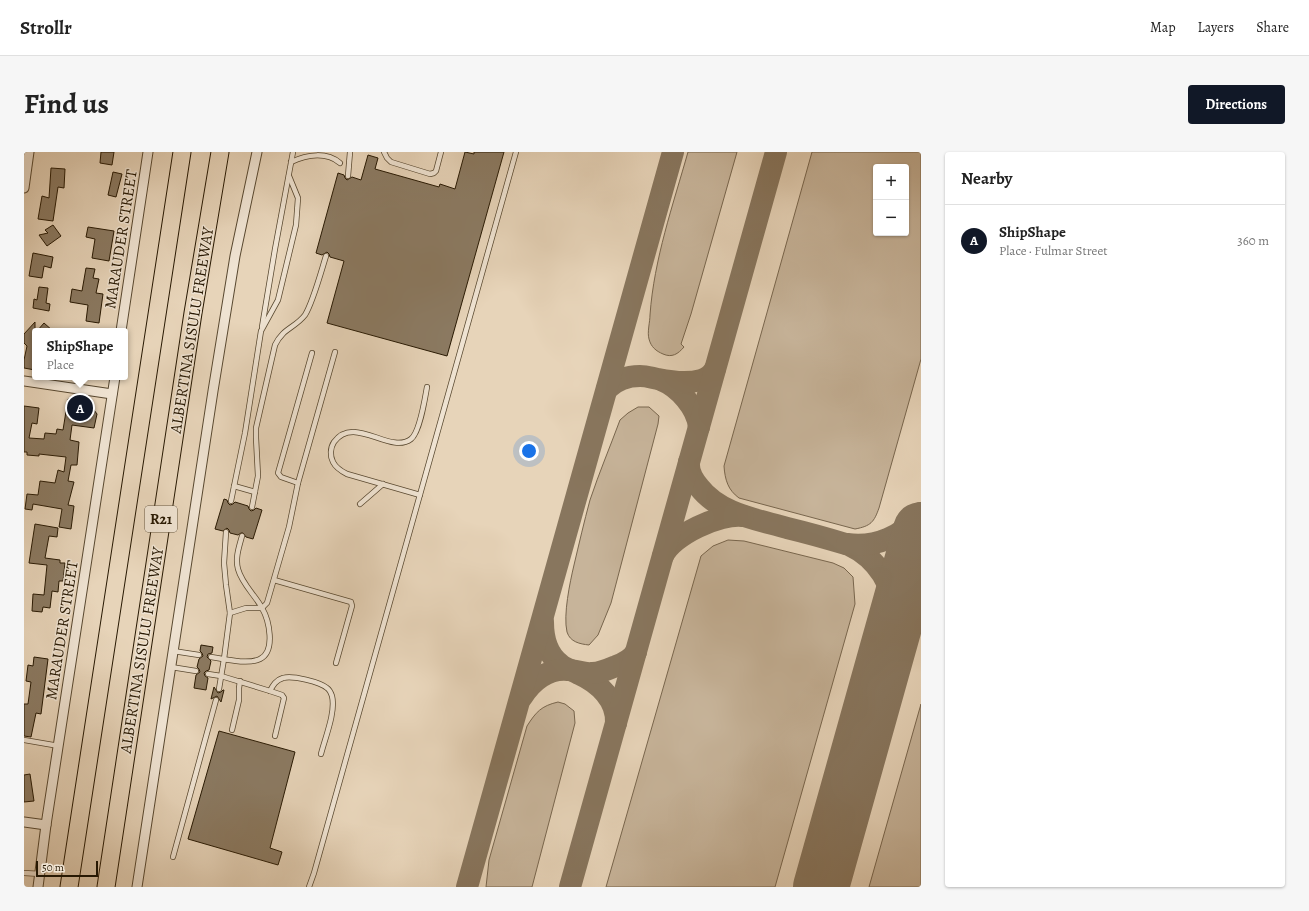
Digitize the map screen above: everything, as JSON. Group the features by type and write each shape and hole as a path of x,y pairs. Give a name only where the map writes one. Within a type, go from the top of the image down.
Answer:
{"highway":[{"name":"R21","path":"69,887 182,152"},
{"name":"ALBERTINA SISULU FREEWAY","path":"106,887 193,313 220,152"}],"street":[{"path":"24,188 30,152"},
{"name":"MARAUDER STREET","path":"121,328 148,152"},
{"path":"137,887 212,391 235,256 257,152"},
{"name":"MARAUDER STREET","path":"38,887 46,825 114,380"},
{"path":"24,381 112,394"},
{"path":"24,822 46,825"}],"lane":[{"path":"231,501 245,433 274,249 293,152"},
{"path":"348,176 350,152"},
{"path":"384,152 386,158 391,162 430,174 434,174 436,171 441,152"},
{"path":"309,887 516,152"},
{"path":"291,162 315,153 322,153 333,156 340,163"},
{"path":"261,331 278,300 296,225 298,198 289,176"},
{"path":"252,507 259,467 256,428 275,346 279,336 299,321 307,310 326,256"},
{"path":"230,613 246,608 262,608 267,603 289,527 298,483 335,352"},
{"path":"298,483 280,477 278,473 312,353"},
{"path":"420,495 347,474 339,470 331,457 331,450 333,443 344,433 350,432 361,433 400,443 410,440 414,436 417,428 427,386"},
{"path":"360,504 383,484"},
{"path":"234,486 255,492"},
{"path":"219,689 230,613 224,563 226,532"},
{"path":"211,657 244,662 260,659 264,655 268,646 270,634 269,624 262,608 247,587 238,568 238,550 242,536"},
{"path":"274,580 351,602 352,606 336,663"},
{"path":"173,651 199,655"},
{"path":"170,667 196,672"},
{"path":"208,674 240,681 282,695 284,698 275,736"},
{"path":"270,691 275,682 279,679 289,677 322,685 328,688 332,694 333,710 321,754"},
{"path":"232,730 239,700 240,681"},
{"path":"173,857 216,700"},
{"path":"24,740 59,746"},
{"path":"24,873 40,874"}],"shaded area":[{"path":"688,152 737,152 681,344 684,347 679,352 669,356 660,353 652,346 648,336 648,330 652,294 660,253 670,212"},
{"path":"812,152 921,152 921,359 879,508 875,517 868,525 855,529 739,498 732,492 725,476 724,466"},
{"path":"638,407 649,407 659,416 658,424 611,603 598,635 589,645 582,644 570,638 566,625 568,598 574,565 590,500 620,420"},
{"path":"728,540 744,541 833,563 844,568 853,577 855,604 775,887 606,887 701,556 713,546"},
{"path":"558,702 565,704 574,711 575,723 532,887 486,887 489,860 527,726 540,710 547,705"},
{"path":"921,704 921,887 869,887"}],"building":[{"path":"101,152 114,152 112,165 100,163"},
{"path":"465,152 474,154 474,152 504,152 447,356 327,323 344,261 330,257 327,252 322,255 316,253 338,173 344,175 347,180 352,177 361,180 368,155 378,158 375,169 439,187 440,184 455,189"},
{"path":"51,168 65,169 64,188 58,187 53,221 38,219 42,196 49,198"},
{"path":"113,172 122,174 116,197 108,195"},
{"path":"53,225 61,236 47,246 39,235 48,233 45,230"},
{"path":"88,227 114,231 109,261 92,258 95,239 86,237"},
{"path":"33,253 53,257 51,268 44,266 42,278 29,276"},
{"path":"86,268 95,269 93,278 99,279 96,293 103,294 99,323 86,321 88,305 70,302 72,289 82,291"},
{"path":"39,287 48,288 46,303 50,304 49,311 33,308 34,299 37,300"},
{"path":"35,322 35,328 32,328 32,369 24,368 27,346 24,343 24,334"},
{"path":"44,323 50,328 40,328"},
{"path":"68,399 88,402 97,414 94,428 72,425 70,440 79,442 77,465 71,465 68,481 74,482 68,505 74,506 71,529 59,527 62,509 33,504 32,510 25,509 27,494 38,495 40,481 55,483 58,470 64,472 66,457 39,454 39,456 27,455 27,452 24,452 24,406 39,408 37,424 32,423 29,438 44,439 45,433 56,434 57,429 63,430"},
{"path":"224,499 227,500 230,505 235,502 248,506 251,511 256,508 262,510 253,539 246,537 243,533 238,535 230,533 227,528 223,531 215,529"},
{"path":"35,524 58,528 57,537 49,536 45,558 60,560 60,563 65,563 63,581 59,581 58,592 52,591 50,608 43,607 42,612 32,611 33,594 44,595 47,565 29,563"},
{"path":"201,645 213,647 212,653 208,654 207,657 211,661 209,670 204,673 208,678 206,690 194,688 196,675 200,672 197,667 199,659 203,656 200,651"},
{"path":"34,657 48,659 41,714 36,713 31,737 24,736 24,704 28,704 31,682 26,681 28,665 33,666"},
{"path":"214,687 218,693 224,690 221,702 217,696 211,699"},
{"path":"219,731 295,752 270,848 282,852 278,865 188,839"},
{"path":"30,774 34,801 24,802 24,775"}],"taxiway":[{"path":"467,887 673,152"},
{"path":"570,887 776,152"},
{"path":"607,389 618,381 636,376 645,376 675,382 696,381 708,377 715,369"},
{"path":"661,380 668,383 686,399 695,413 699,427"},
{"path":"689,462 690,472 693,479 717,504 751,518 849,545 868,557 876,565 888,584 894,606 892,632 888,648"},
{"path":"847,544 868,544 888,539 906,528 921,513"},
{"path":"663,556 668,548 686,533 722,518 743,516"},
{"path":"897,618 908,587 911,582 921,573"},
{"path":"543,622 545,639 552,655 562,666 600,687 610,700 616,715 616,723"},
{"path":"522,697 536,681 547,673 561,670 589,673 601,672 625,662 636,652"}],"runway":[{"path":"821,887 921,530"}],"place":[{"name":"ShipShape","path":"80,408"}]}
